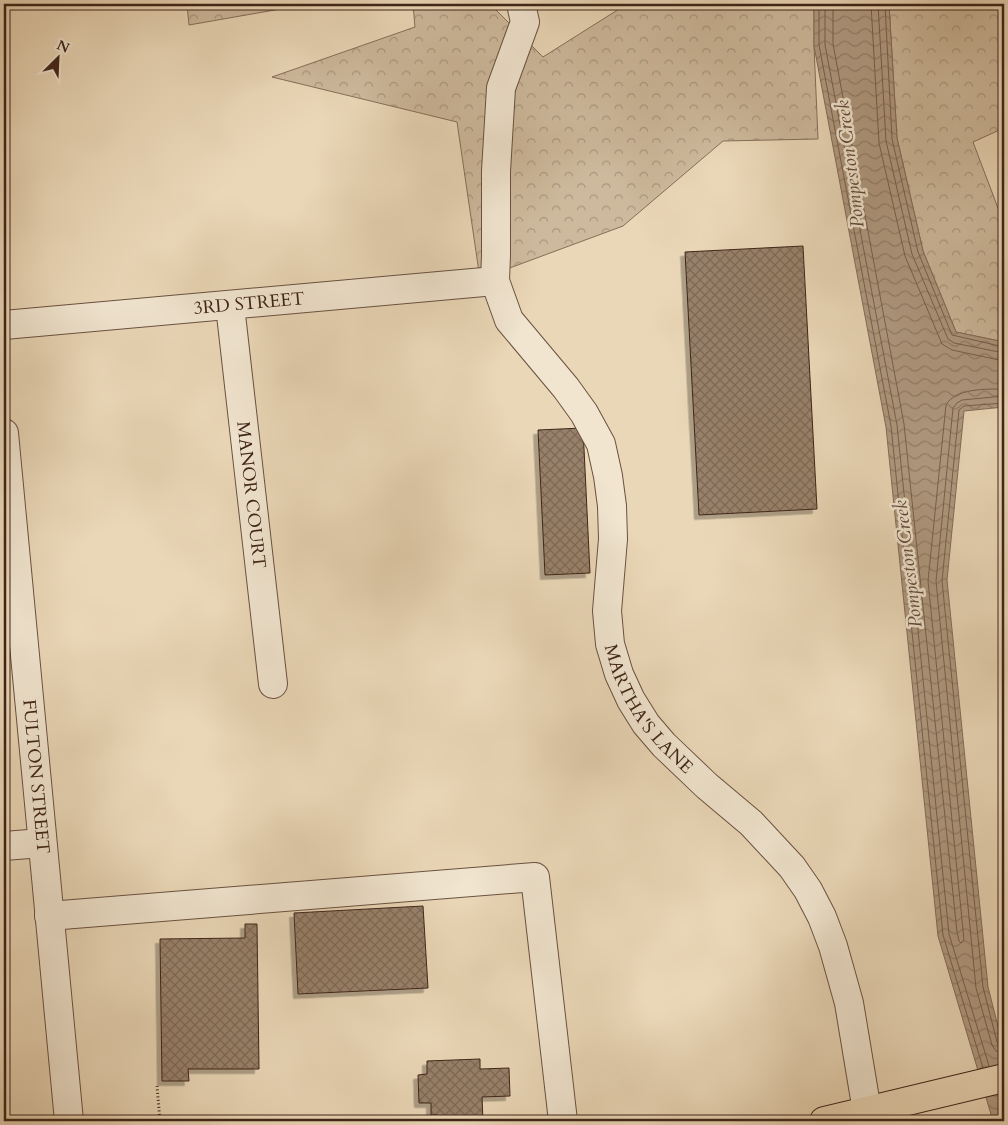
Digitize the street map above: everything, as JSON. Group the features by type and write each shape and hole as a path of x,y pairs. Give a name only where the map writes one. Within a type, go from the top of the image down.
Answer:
{"main road":[{"path":"824,1121 1004,1078"}],"street":[{"path":"494,280 496,255 496,171 501,88 525,22 521,4"},
{"name":"3RD STREET","path":"4,325 230,306 494,280"},
{"name":"MARTHA'S LANE","path":"494,280 509,320 566,388 601,444 612,506 613,539 607,611 610,644 619,674 631,700 646,724 664,745 762,834 792,867 808,890 822,916 845,986 867,1111"},
{"name":"MANOR COURT","path":"230,306 273,684"},
{"name":"FULTON STREET","path":"4,432 7,507 42,843 68,1121"},
{"path":"4,846 42,843"},
{"path":"49,916 535,877 564,1121"}],"path":[{"path":"157,1086 160,1121"}],"green space":[{"path":"187,4 309,4 189,25"},
{"path":"413,4 490,4 543,57 627,4 814,4 818,139 723,141 623,226 480,279 457,122 272,77 415,27"},
{"path":"889,4 1004,4 1004,128 973,142 1004,224 1004,342 956,332 923,251 897,138"}],"water":[{"name":"Pompeston Creek","path":"814,4 889,4 897,138 923,251 956,332 1004,342 1004,407 964,411 947,580 988,987 1004,1050 1004,1121 993,1121 938,936 886,427 814,46"}],"building":[{"path":"803,246 817,509 699,515 685,252"},
{"path":"583,428 590,573 545,575 538,430"},
{"path":"423,906 428,988 298,994 294,913"},
{"path":"245,924 257,924 259,1069 188,1069 189,1081 162,1081 160,939 245,938"},
{"path":"480,1059 480,1069 509,1068 510,1096 482,1097 483,1121 438,1121 437,1115 431,1115 431,1103 419,1103 418,1075 427,1074 427,1061"}]}
